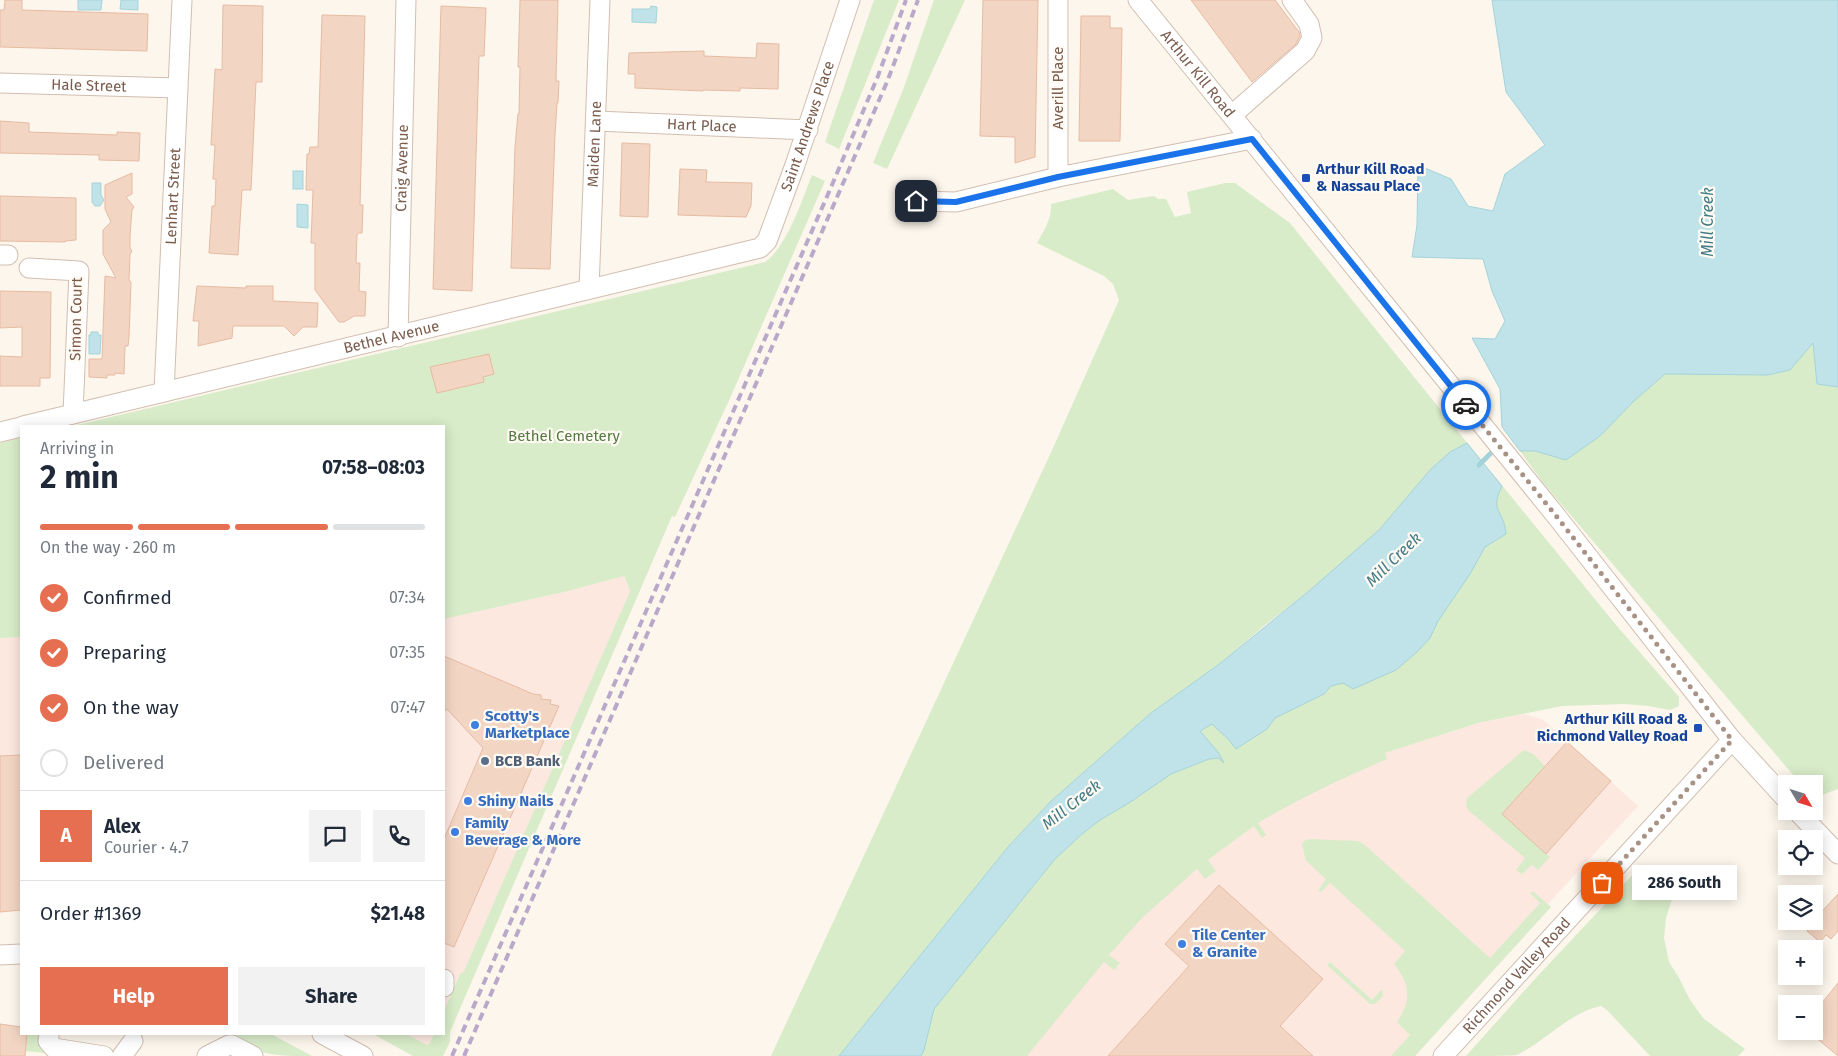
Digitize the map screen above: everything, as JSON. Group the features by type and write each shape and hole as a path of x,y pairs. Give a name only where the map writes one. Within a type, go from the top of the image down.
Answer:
{"street":[{"name":"Lenhart Street","path":"164,392 182,0"},
{"name":"Craig Avenue","path":"398,336 406,0"},
{"name":"Maiden Lane","path":"590,290 600,0"},
{"name":"Saint Andrews Place","path":"760,248 767,241 808,130 850,0"},
{"name":"Averill Place","path":"1058,0 1058,177"},
{"name":"Arthur Kill Road","path":"1138,0 1557,517 1732,740 1778,790"},
{"path":"1232,115 1305,51 1312,38 1309,24 1292,0"},
{"name":"Hale Street","path":"0,83 178,88"},
{"name":"Hart Place","path":"596,121 808,130"},
{"path":"916,201 956,202 1058,177 1252,139"},
{"name":"Bethel Avenue","path":"26,425 760,248"},
{"name":"Simon Court","path":"29,268 79,271 73,414"},
{"name":"Bethel Avenue","path":"0,432 20,427"},
{"name":"Richmond Valley Road","path":"1443,1056 1732,740"},
{"path":"1806,820 1838,854"},
{"path":"0,955 20,954"},
{"path":"49,1035 48,1042 54,1048 104,1056"},
{"path":"324,1035 363,1056"},
{"path":"207,1056 226,1045 232,1045 253,1056"}],"shaded area":[{"path":"623,575 630,591 464,972 460,974 445,1009 445,619 564,592"},
{"path":"20,637 20,910 0,912 0,638"},
{"path":"1525,714 1543,720 1638,806 1548,904 1551,907 1415,1056 1019,1056 1112,942 1264,811 1385,753 1478,723"},
{"path":"407,1035 434,1035 427,1045"}],"green space":[{"path":"874,0 899,0 839,149 825,142"},
{"path":"934,0 965,0 887,169 873,163 903,90"},
{"name":"Bethel Cemetery","path":"812,175 825,181 731,396 675,517 672,516 450,1032 450,1042 443,1056 413,1056 375,1035 408,1035 427,1045 434,1035 445,1035 445,1009 460,974 464,971 630,591 624,576 564,592 445,619 445,425 77,425 765,262 780,246 799,210"},
{"path":"1225,183 1235,183 1290,223 1473,450 1398,524 1265,625 1218,665 1151,713 1050,802 1008,847 839,1056 771,1056 1053,448 1119,300 1113,284 1104,276 1037,243 1049,220 1051,204 1113,189 1128,200 1154,196 1158,199 1166,199 1175,217 1191,213 1187,192"},
{"path":"1813,342 1817,384 1838,387 1838,789 1823,795 1823,775 1793,775 1544,484 1520,451 1535,451 1566,460 1665,374 1768,375 1790,370"},
{"path":"20,438 20,637 0,638 0,443"},
{"path":"1492,473 1616,625 1679,697 1679,706 1670,710 1624,704 1562,706 1478,723 1385,753 1387,759 1322,789 1258,823 1266,835 1262,838 1254,826 1208,860 1216,871 1205,879 1197,869 1142,918 1109,955 1120,963 1114,970 1104,962 1027,1056 885,1056 1033,869 1207,726"},
{"path":"1524,750 1533,754 1545,766 1502,814 1550,857 1538,870 1532,865 1522,874 1516,870 1525,858 1468,810 1466,804 1467,798"},
{"path":"1310,839 1358,841 1365,845 1490,958 1540,903 1531,892 1534,892 1551,907 1415,1056 1391,1056 1410,1035 1397,1022 1405,1006 1407,992 1403,978 1394,964 1405,951 1330,883 1321,892 1318,891 1326,879 1306,861 1302,845 1304,841"},
{"path":"1639,868 1665,876 1675,890 1666,918 1664,938 1669,962 1690,1000 1704,1019 1745,1049 1738,1056 1650,1056 1601,1006 1578,1015 1517,1055 1466,1056 1533,981"},
{"path":"1330,962 1372,1000 1382,989 1383,996 1375,1004 1370,1004 1327,965"},
{"path":"27,1035 40,1035 39,1042 42,1048 61,1055 26,1051"},
{"path":"235,1035 273,1035 312,1056 280,1055 261,1052 234,1038"}],"water":[{"path":"78,0 102,0 101,10 78,10"},
{"path":"121,0 138,0 138,10 120,9"},
{"path":"1492,0 1838,0 1838,387 1817,384 1813,343 1790,370 1768,375 1665,374 1634,401 1600,436 1566,460 1535,451 1520,451 1502,427 1500,389 1472,338 1495,339 1505,321 1492,291 1483,259 1412,257 1417,225 1418,165 1451,179 1468,206 1493,211 1505,174 1545,145 1506,92"},
{"path":"651,6 657,7 656,23 632,22 632,9 650,9"},
{"path":"293,171 303,171 303,189 293,189"},
{"path":"92,183 101,183 101,195 104,200 100,206 95,206 92,202"},
{"path":"297,204 308,205 308,228 297,227"},
{"path":"91,332 98,332 98,335 101,335 100,354 89,354 89,335 91,335"},
{"path":"1467,443 1502,486 1498,495 1497,506 1506,534 1485,547 1470,574 1438,621 1430,638 1417,652 1396,670 1353,689 1343,683 1331,686 1324,694 1275,718 1267,729 1236,749 1212,724 1200,731 1218,752 1224,763 1218,758 1209,759 1171,774 1129,803 1100,820 1055,859 934,1009 921,1056 839,1056 1008,847 1050,802 1151,713 1218,665 1309,591 1379,530 1431,469 1450,452"}],"building":[{"path":"5,0 22,0 22,10 148,14 147,51 0,47 0,10 4,10"},
{"path":"520,0 558,0 556,81 559,81 550,269 511,268 515,147 519,114"},
{"path":"983,0 1038,0 1035,157 1015,163 1015,137 980,136"},
{"path":"1191,0 1275,0 1300,36 1296,44 1252,82"},
{"path":"223,5 263,6 262,82 256,82 251,190 242,190 238,255 209,253 212,206 215,206 216,179 213,179 215,145 211,145 215,69 222,70"},
{"path":"441,6 486,8 484,56 479,56 472,291 433,289"},
{"path":"322,15 365,16 360,205 363,205 362,233 357,235 356,263 360,263 359,291 366,292 365,316 354,316 344,322 339,322 315,290 315,243 311,243 313,190 306,190 307,154 309,154 310,147 318,147"},
{"path":"1081,16 1110,16 1110,28 1122,28 1120,141 1079,141"},
{"path":"757,43 779,44 778,89 740,88 740,91 703,91 635,88 635,74 628,74 629,53 704,51 704,56 756,58"},
{"path":"0,121 29,123 29,132 117,135 117,132 140,133 139,161 99,160 99,155 0,153"},
{"path":"622,143 650,144 648,217 620,216"},
{"path":"680,169 707,170 706,182 752,183 751,206 746,217 678,215"},
{"path":"132,173 132,194 126,197 134,207 132,210 130,236 130,248 132,251 130,254 129,280 131,282 129,337 128,346 125,346 124,374 115,373 115,375 107,375 107,378 89,377 89,359 102,359 105,276 116,278 103,254 103,230 111,222 105,209 105,185"},
{"path":"0,196 76,198 76,240 65,242 0,241"},
{"path":"197,286 246,288 246,286 273,286 273,301 318,303 317,327 303,327 294,336 284,326 233,326 232,338 198,346 199,321 193,321"},
{"path":"0,291 51,292 50,378 40,378 40,386 0,386 0,356 22,357 22,327 0,328"},
{"path":"489,354 494,374 483,377 484,382 437,393 430,367"},
{"path":"445,656 533,694 541,695 541,699 551,700 550,704 559,706 454,947 445,943 445,837 483,748 448,710 445,710"},
{"path":"1567,742 1611,781 1546,854 1502,814"},
{"path":"20,755 20,910 0,912 0,756"},
{"path":"1219,885 1323,979 1280,1026 1313,1056 1108,1056 1189,966 1165,944"},
{"path":"1838,894 1838,931 1831,939 1826,935 1822,940 1818,940 1807,931 1823,930 1823,910"},
{"path":"1838,983 1838,1056 1819,1040 1823,1040 1823,1002"},
{"path":"0,1024 20,1027 20,1035 27,1035 25,1056 0,1056"}],"waterway":[{"name":"Mill Creek","path":"1479,465 1496,448"}],"railway":[{"path":"452,1056 832,185 878,76 906,0"},
{"path":"464,1056 887,82 918,0"}],"way so far":[{"path":"1466,405 1557,517 1732,740 1602,883"}],"place":[{"name":"Arthur Kill Road & Nassau Place","path":"1306,178"},
{"name":"Scotty's Marketplace","path":"475,725"},
{"name":"Arthur Kill Road & Richmond Valley Road","path":"1698,728"},
{"name":"BCB Bank","path":"485,761"},
{"name":"Shiny Nails","path":"468,801"},
{"name":"Family Beverage & More","path":"455,832"},
{"name":"286 South","path":"1602,883"},
{"name":"Tile Center & Granite","path":"1182,944"}],"route":[{"path":"916,201 956,202 1058,177 1252,139 1466,405"}]}
